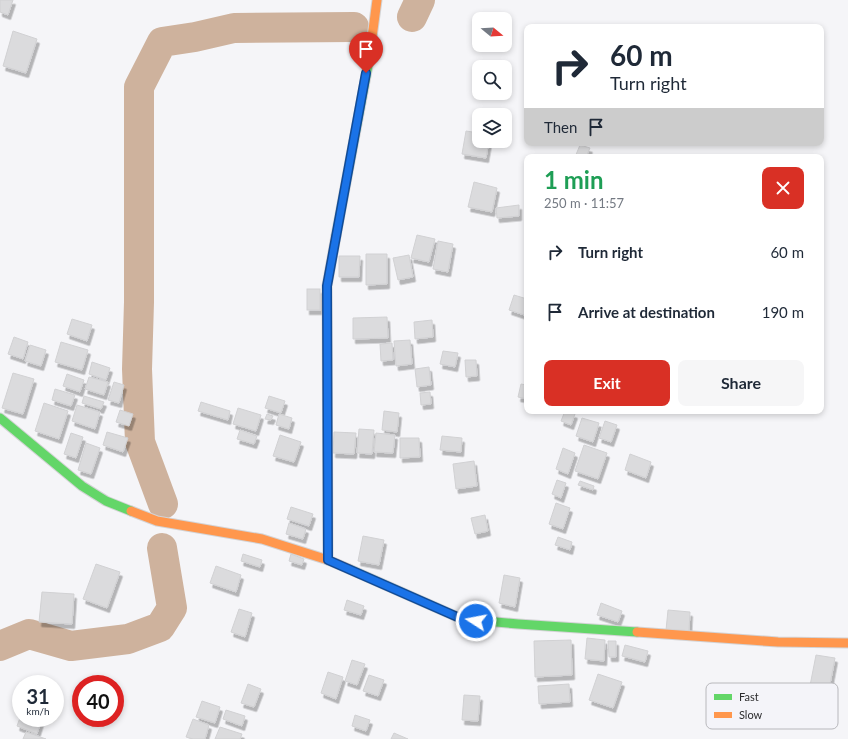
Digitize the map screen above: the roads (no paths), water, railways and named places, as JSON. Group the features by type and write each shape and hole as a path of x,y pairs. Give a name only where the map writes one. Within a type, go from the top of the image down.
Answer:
{"street":[{"path":"328,560 327,286 366,73 377,0"},
{"path":"0,418 82,486 106,501 157,521 262,539 328,560 462,619 778,642 848,643"}],"waterway":[{"path":"412,17 420,0"},
{"path":"163,504 140,442 137,369 139,302 139,87 162,42 195,37 234,28 354,27"},
{"path":"0,646 29,634 71,646 128,639 160,627 172,608 162,548"}]}
